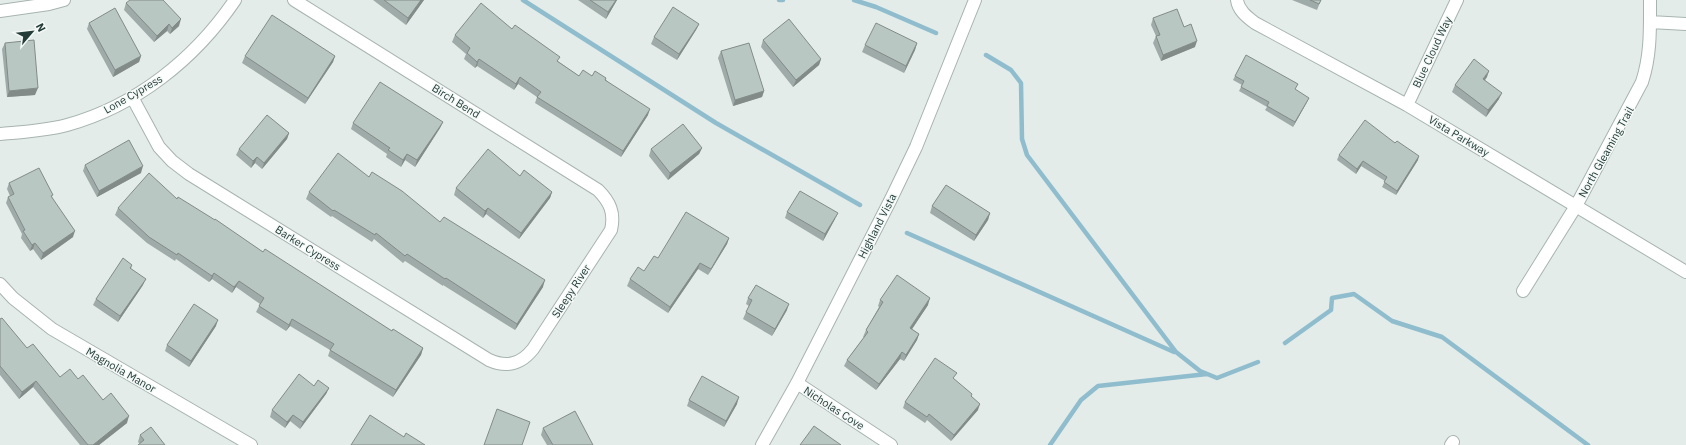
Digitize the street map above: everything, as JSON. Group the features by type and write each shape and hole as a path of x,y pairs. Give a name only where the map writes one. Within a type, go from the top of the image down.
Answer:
{"street":[{"path":"0,11 49,4 64,0"},
{"name":"Lone Cypress","path":"0,134 43,130 66,125 107,110 132,97 161,79 194,50 223,17 235,0"},
{"name":"Birch Bend","path":"294,0 598,190 606,198 611,208"},
{"name":"Highland Vista","path":"762,445 797,383 891,200 916,147 975,0"},
{"name":"Vista Parkway","path":"1237,0 1238,5 1246,16 1255,23 1408,105 1686,272"},
{"name":"Blue Cloud Way","path":"1408,105 1457,0"},
{"name":"North Gleaming Trail","path":"1523,291 1576,206 1642,82 1648,61 1650,0"},
{"path":"1650,22 1686,24"},
{"name":"Barker Cypress","path":"132,97 159,147 172,161 189,174 488,360 497,364 514,364"},
{"name":"Sleepy River","path":"514,364 522,360 534,349 610,230 613,220 611,208"},
{"name":"Magnolia Manor","path":"0,284 13,298 52,329 248,444"},
{"name":"Nicholas Cove","path":"797,383 891,445"}],"building":[{"path":"130,0 163,0 181,19 172,28 169,24 157,36 126,3"},
{"path":"384,0 421,0 408,18"},
{"path":"590,0 616,0 608,12"},
{"path":"1310,0 1321,0 1319,4"},
{"path":"481,3 512,29 515,25 560,57 557,61 579,76 583,70 592,76 595,71 606,78 605,80 650,109 623,151 537,97 541,92 520,77 516,84 479,59 477,62 467,53 470,48 455,35"},
{"path":"673,7 699,24 679,54 654,37"},
{"path":"115,8 141,56 115,70 89,23"},
{"path":"1177,9 1184,27 1191,24 1197,41 1163,55 1156,36 1160,35 1153,18"},
{"path":"272,15 335,56 308,98 245,56"},
{"path":"789,19 821,59 796,80 763,40"},
{"path":"876,23 917,43 906,66 865,45"},
{"path":"34,40 38,88 9,91 5,43"},
{"path":"749,43 764,91 735,100 721,51"},
{"path":"1246,55 1298,84 1295,89 1309,98 1295,122 1267,106 1269,102 1241,87 1244,81 1235,76"},
{"path":"1474,59 1489,71 1483,79 1502,93 1488,110 1455,85"},
{"path":"380,82 443,122 417,160 407,154 403,160 388,150 390,148 353,123"},
{"path":"267,115 289,133 264,163 257,157 253,161 239,149"},
{"path":"1365,120 1395,143 1397,141 1419,156 1397,191 1384,182 1387,177 1363,161 1357,169 1339,155"},
{"path":"683,124 702,148 670,173 651,149"},
{"path":"129,140 143,166 99,191 85,165"},
{"path":"488,149 520,176 524,170 552,192 521,233 488,208 485,211 456,188"},
{"path":"338,153 369,177 372,172 402,191 440,222 444,217 545,280 517,324 407,254 405,256 376,233 375,235 334,210 333,211 309,192"},
{"path":"39,168 53,195 51,196 75,231 43,253 35,243 32,245 23,231 25,230 8,197 14,194 9,183"},
{"path":"149,173 177,199 178,197 215,219 263,252 265,249 392,331 393,329 423,348 396,390 330,350 334,344 292,319 289,325 259,306 264,298 239,281 234,287 214,273 212,276 178,253 177,255 149,237 118,208"},
{"path":"946,185 990,213 976,235 932,206"},
{"path":"800,191 838,213 825,234 787,212"},
{"path":"686,212 729,238 711,269 700,263 670,307 630,279 638,267 644,271 654,256 658,258"},
{"path":"123,258 132,265 130,268 146,279 120,316 96,299"},
{"path":"897,275 930,298 910,328 919,334 906,355 902,352 879,384 847,360 868,332 866,330 883,302 880,300"},
{"path":"756,285 789,304 775,329 746,312 752,300 748,298"},
{"path":"194,304 218,320 191,361 167,345"},
{"path":"2,318 27,348 33,344 60,377 70,369 78,379 83,375 103,400 111,393 129,416 93,445 88,445 36,381 22,392 0,366 0,319"},
{"path":"935,358 957,373 953,378 972,394 971,396 980,404 954,435 929,414 927,417 905,402"},
{"path":"299,374 314,386 318,380 329,388 303,422 293,415 287,422 272,410"},
{"path":"702,376 739,397 726,421 689,400"},
{"path":"497,409 530,422 522,445 484,445"},
{"path":"575,411 593,445 553,445 543,428"},
{"path":"370,415 404,437 406,433 425,445 351,445"},
{"path":"814,426 841,445 800,445"},
{"path":"151,427 165,445 138,445 144,440 140,435"}],"waterway":[{"path":"523,0 716,123 860,205"},
{"path":"854,0 876,7 936,33"},
{"path":"986,55 1011,70 1021,83 1022,139 1027,155 1176,352 1200,371 1217,378 1258,362"},
{"path":"907,233 1174,352"},
{"path":"1285,343 1331,310 1332,298 1354,294 1392,321 1442,337 1588,445"},
{"path":"1050,445 1081,400 1098,386 1207,374"}]}
